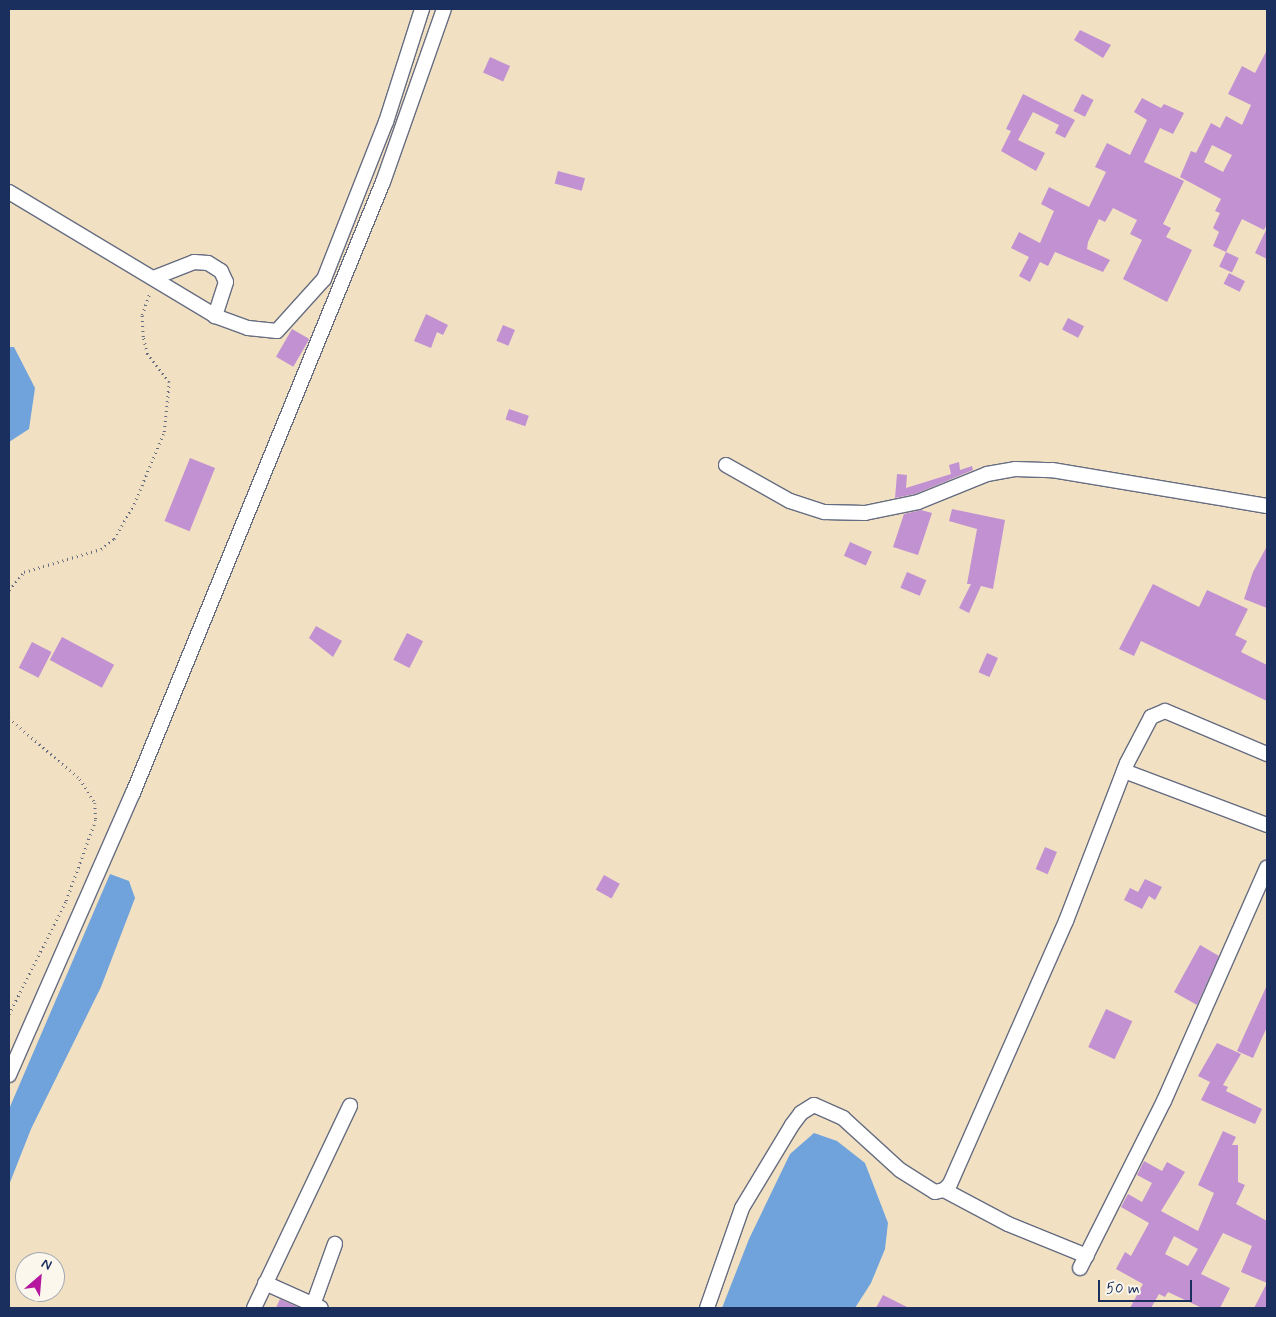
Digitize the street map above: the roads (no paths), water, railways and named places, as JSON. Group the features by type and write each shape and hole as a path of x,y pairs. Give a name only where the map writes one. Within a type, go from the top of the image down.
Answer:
{"street":[{"path":"9,192 156,277 215,316 248,328 277,331 324,279 386,122 422,9"},
{"path":"10,1070 133,793 383,182 444,9"},
{"path":"156,277 194,262 208,263 220,271 226,282 215,316"},
{"path":"726,465 790,501 824,512 865,513 918,502 987,474 1015,469 1052,470 1267,506"},
{"path":"944,1190 976,1128 1066,921 1124,771 1151,717 1165,711 1267,754"},
{"path":"1124,771 1267,825"},
{"path":"707,1308 742,1208 792,1125 802,1113 814,1105 843,1118 900,1170 935,1192 944,1190 1084,1262 1164,1101 1267,868"},
{"path":"254,1308 350,1106"},
{"path":"264,1284 317,1307 335,1244"}],"water":[{"path":"9,347 14,347 35,388 29,429 9,442"},
{"path":"110,874 129,881 135,898 101,987 31,1129 9,1185 9,1109"},
{"path":"814,1133 837,1141 865,1163 888,1223 885,1249 871,1283 855,1308 722,1308 749,1239 790,1154"}]}
